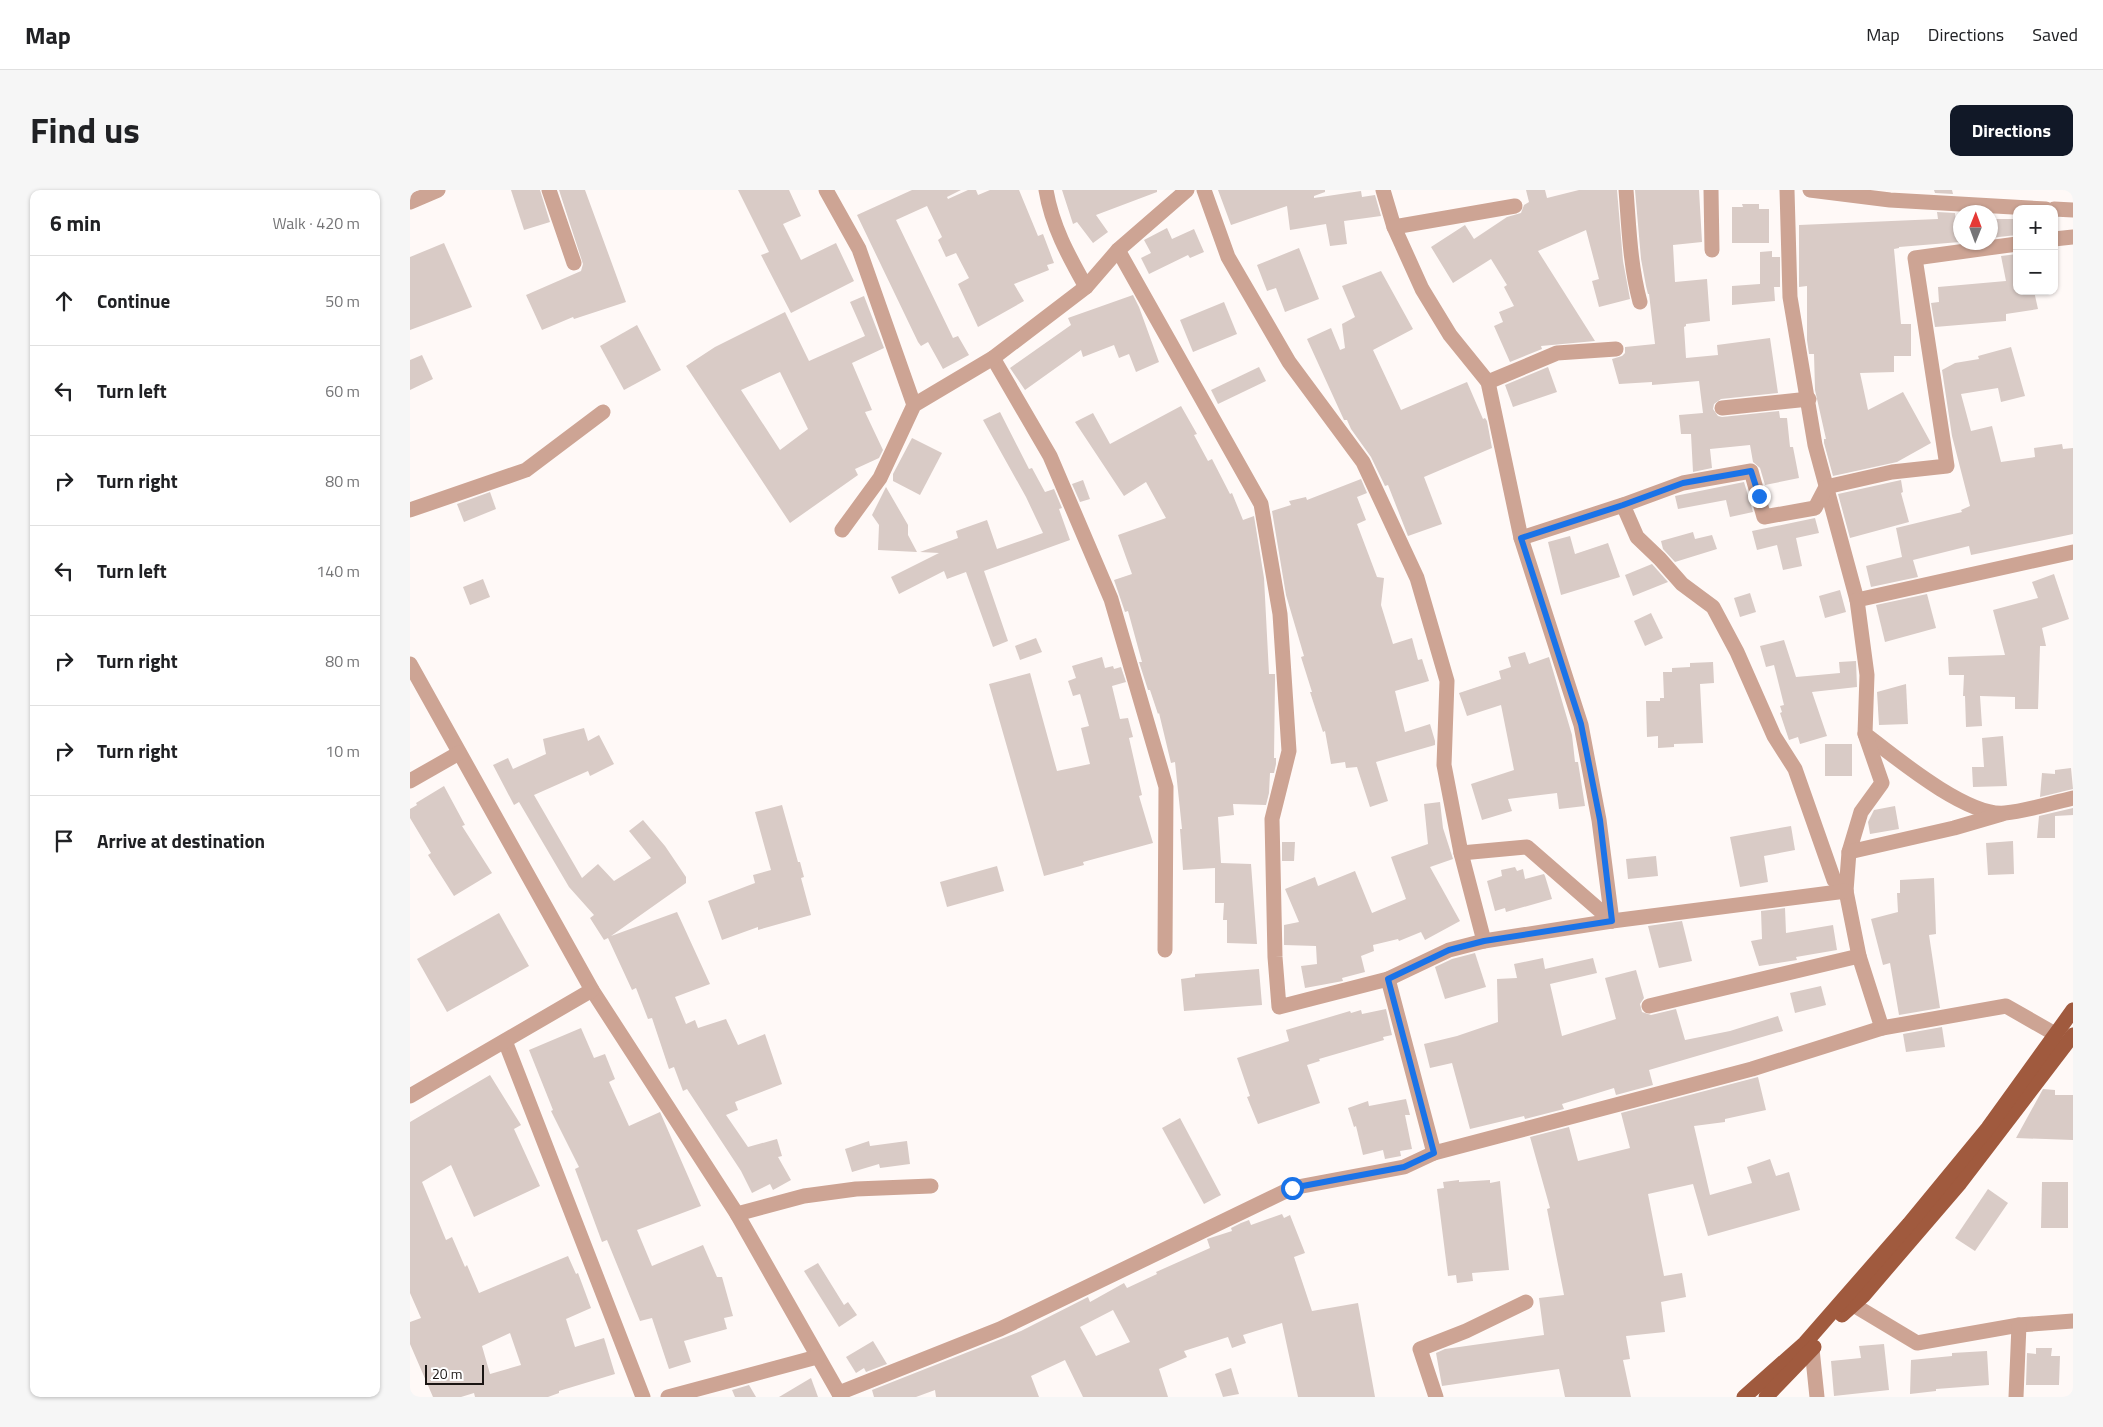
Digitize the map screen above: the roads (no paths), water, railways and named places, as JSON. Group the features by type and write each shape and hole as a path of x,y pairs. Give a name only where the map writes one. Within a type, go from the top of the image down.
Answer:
{"main road":[{"path":"1744,1397 1805,1343 1909,1224 1988,1128 2073,1010"},
{"path":"1766,1397 1852,1304 1863,1296 1960,1183 2073,1035"}],"street":[{"path":"410,202 438,190"},
{"path":"549,190 574,263"},
{"path":"826,190 859,250 914,405"},
{"path":"1046,190 1049,211 1061,243 1086,287"},
{"path":"842,530 880,478 914,405 993,358 1086,287 1118,250 1187,190"},
{"path":"1204,190 1228,257 1289,362 1362,462 1417,578 1447,681 1444,765 1461,853 1484,941"},
{"path":"1383,190 1394,227 1422,289 1450,335 1488,382 1521,538 1581,724 1600,820 1612,921"},
{"path":"1626,190 1630,248 1640,302"},
{"path":"1711,190 1712,250"},
{"path":"1787,190 1790,297 1809,398 1815,445 1857,600 1866,675 1865,734 1882,783 1861,812 1849,852 1846,891 1859,956 1882,1028"},
{"path":"1810,190 2013,206"},
{"path":"1394,227 1515,206"},
{"path":"2058,209 2073,210"},
{"path":"2058,239 2073,237"},
{"path":"1521,538 1623,505 1683,483 1751,471 1764,517 1815,508 1826,487 1892,472 1947,466 1915,258 2013,245"},
{"path":"1118,250 1261,504 1280,614 1289,751 1272,819 1275,957 1279,1007 1388,979 1449,950 1484,941 1612,921 1846,891"},
{"path":"1488,382 1558,353 1616,349"},
{"path":"993,358 1050,456 1111,599 1166,787 1165,950"},
{"path":"1722,408 1809,398"},
{"path":"410,510 526,470 603,412"},
{"path":"1623,505 1636,537 1660,559 1682,584 1713,607 1737,652 1774,736 1795,769 1834,880 1846,891"},
{"path":"1857,600 2073,552"},
{"path":"410,664 592,990 737,1214 840,1395 1000,1329 1292,1188 1404,1167 1434,1153 1752,1069 1882,1028 2006,1006 2055,1034"},
{"path":"1865,734 1929,781 1976,808 2003,813"},
{"path":"410,781 459,753"},
{"path":"1849,852 1954,828 2003,813 2073,798"},
{"path":"1461,853 1527,847 1612,921"},
{"path":"1648,1006 1859,956"},
{"path":"1388,979 1434,1153"},
{"path":"410,1096 592,990"},
{"path":"505,1040 643,1397"},
{"path":"737,1214 804,1196 856,1189 932,1186"},
{"path":"1436,1397 1420,1349 1466,1331 1526,1302"},
{"path":"1852,1304 1917,1343 2019,1325 2073,1321"},
{"path":"2016,1397 2019,1325"},
{"path":"1812,1349 1817,1397"},
{"path":"668,1397 817,1357"}]}
